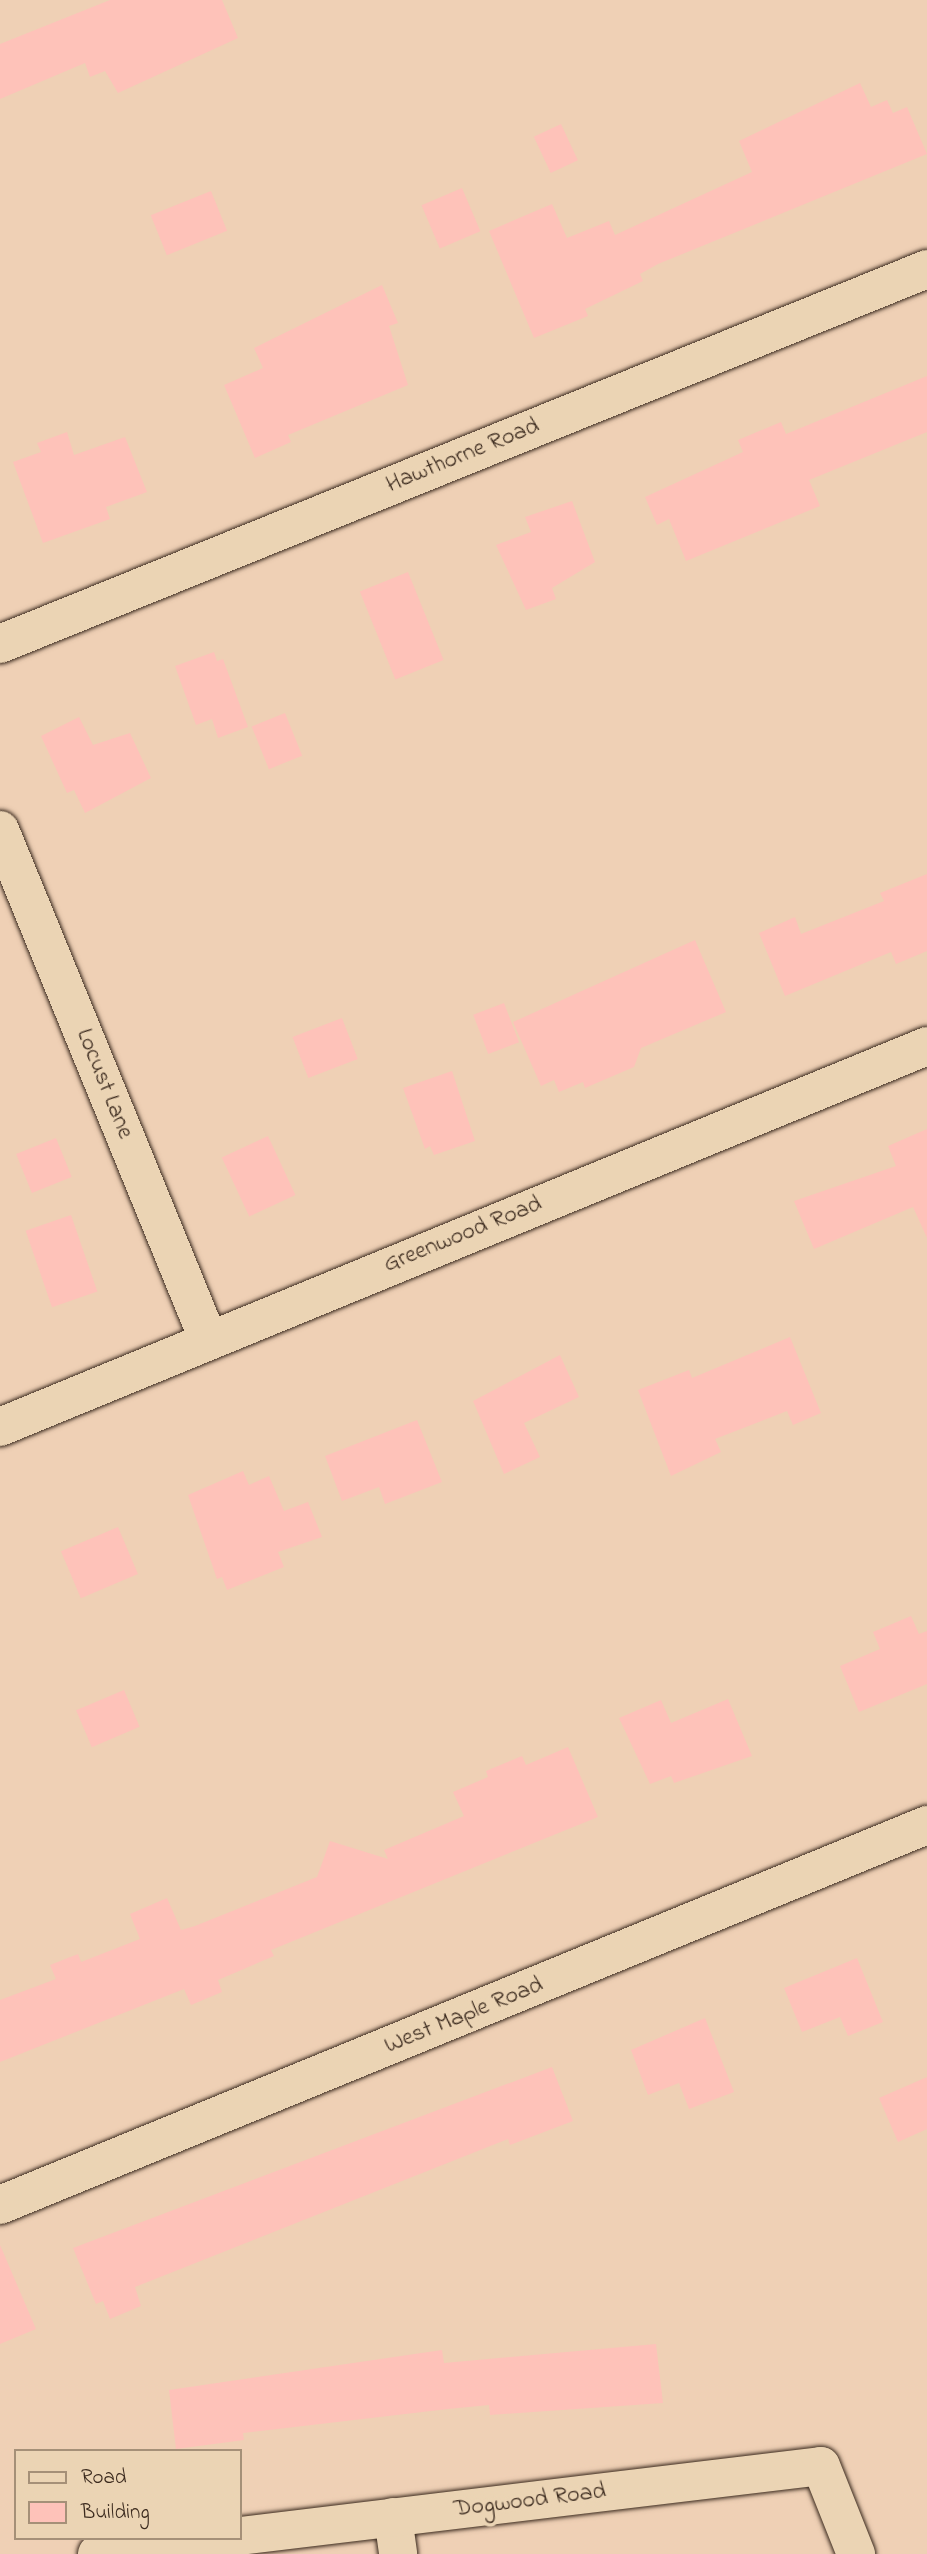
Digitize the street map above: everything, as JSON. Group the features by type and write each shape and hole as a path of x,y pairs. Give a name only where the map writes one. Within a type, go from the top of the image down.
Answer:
{"street":[{"name":"Hawthorne Road","path":"0,643 927,269"},
{"name":"Locust Lane","path":"0,830 208,1339"},
{"name":"Greenwood Road","path":"0,1427 208,1339 927,1046"},
{"name":"West Maple Road","path":"0,2205 927,1825"},
{"name":"Dogwood Road","path":"242,2536 396,2536 821,2466 856,2554"},
{"path":"97,2554 209,2540"}],"building":[{"path":"110,0 222,0 238,38 118,93 105,71 90,77 85,63 0,99 0,44"},
{"path":"860,83 871,107 887,100 893,113 907,107 927,154 658,264 640,274 643,281 585,309 588,316 534,338 489,231 552,204 567,238 609,221 615,235 752,172 739,141"},
{"path":"561,124 578,160 551,173 534,137"},
{"path":"462,188 480,231 440,248 421,205"},
{"path":"211,191 227,231 167,255 151,215"},
{"path":"382,285 398,323 389,326 408,385 288,435 291,442 255,458 224,385 263,368 254,348"},
{"path":"927,376 927,432 809,480 820,506 686,561 669,519 657,525 645,497 743,452 738,440 781,422 786,434"},
{"path":"67,432 74,455 125,437 147,492 106,507 110,519 43,543 13,462 41,452 37,443"},
{"path":"572,501 595,562 552,588 556,599 526,610 496,545 531,532 525,517"},
{"path":"408,572 444,660 395,680 360,591"},
{"path":"214,652 217,661 223,659 248,727 218,738 212,719 196,725 175,666"},
{"path":"285,713 302,756 269,769 252,726"},
{"path":"79,717 93,745 130,733 151,778 85,813 74,790 67,793 41,736"},
{"path":"927,874 927,951 896,964 891,952 785,996 759,933 795,917 801,934 884,901 880,893"},
{"path":"695,940 726,1012 641,1048 634,1067 585,1088 583,1082 559,1092 554,1080 541,1086 513,1022"},
{"path":"504,1003 519,1042 488,1054 473,1015"},
{"path":"342,1018 358,1059 308,1078 293,1037"},
{"path":"452,1071 475,1141 434,1155 430,1146 425,1149 403,1088"},
{"path":"927,1129 927,1238 913,1207 814,1249 794,1201 896,1166 888,1146"},
{"path":"268,1136 295,1195 249,1216 222,1158"},
{"path":"56,1138 72,1177 32,1193 16,1154"},
{"path":"71,1215 97,1292 52,1307 26,1231"},
{"path":"790,1337 821,1413 793,1425 787,1411 715,1439 721,1452 671,1476 638,1390 689,1370 692,1378"},
{"path":"560,1355 579,1397 524,1423 540,1457 504,1474 473,1401"},
{"path":"417,1420 442,1482 385,1504 379,1487 342,1501 325,1456"},
{"path":"243,1471 249,1485 269,1476 284,1511 308,1502 322,1537 278,1552 284,1567 227,1590 222,1577 217,1579 188,1495"},
{"path":"118,1527 138,1574 81,1598 61,1551"},
{"path":"911,1616 919,1634 927,1631 927,1684 859,1712 840,1666 880,1649 873,1632"},
{"path":"124,1690 140,1727 92,1747 76,1710"},
{"path":"728,1699 752,1756 674,1783 671,1776 650,1784 619,1718 661,1700 671,1723"},
{"path":"568,1747 598,1817 271,1950 274,1956 218,1980 222,1992 191,2005 184,1989 0,2062 0,2000 56,1979 50,1965 78,1954 81,1962 140,1939 130,1914 167,1898 181,1930 195,1926 317,1877 330,1841 388,1859 384,1850 464,1816 453,1792 488,1777 486,1771 522,1756 526,1765"},
{"path":"857,1958 883,2022 848,2036 840,2017 802,2032 784,1988"},
{"path":"705,2018 734,2092 689,2109 679,2083 648,2095 631,2050"},
{"path":"552,2067 573,2121 510,2145 508,2139 135,2287 141,2306 110,2319 103,2301 96,2304 73,2248"},
{"path":"927,2077 927,2129 898,2142 879,2098"},
{"path":"0,2245 36,2329 0,2344"},
{"path":"656,2344 663,2403 490,2415 489,2405 243,2433 244,2440 176,2449 169,2390 442,2350 444,2363"}]}
